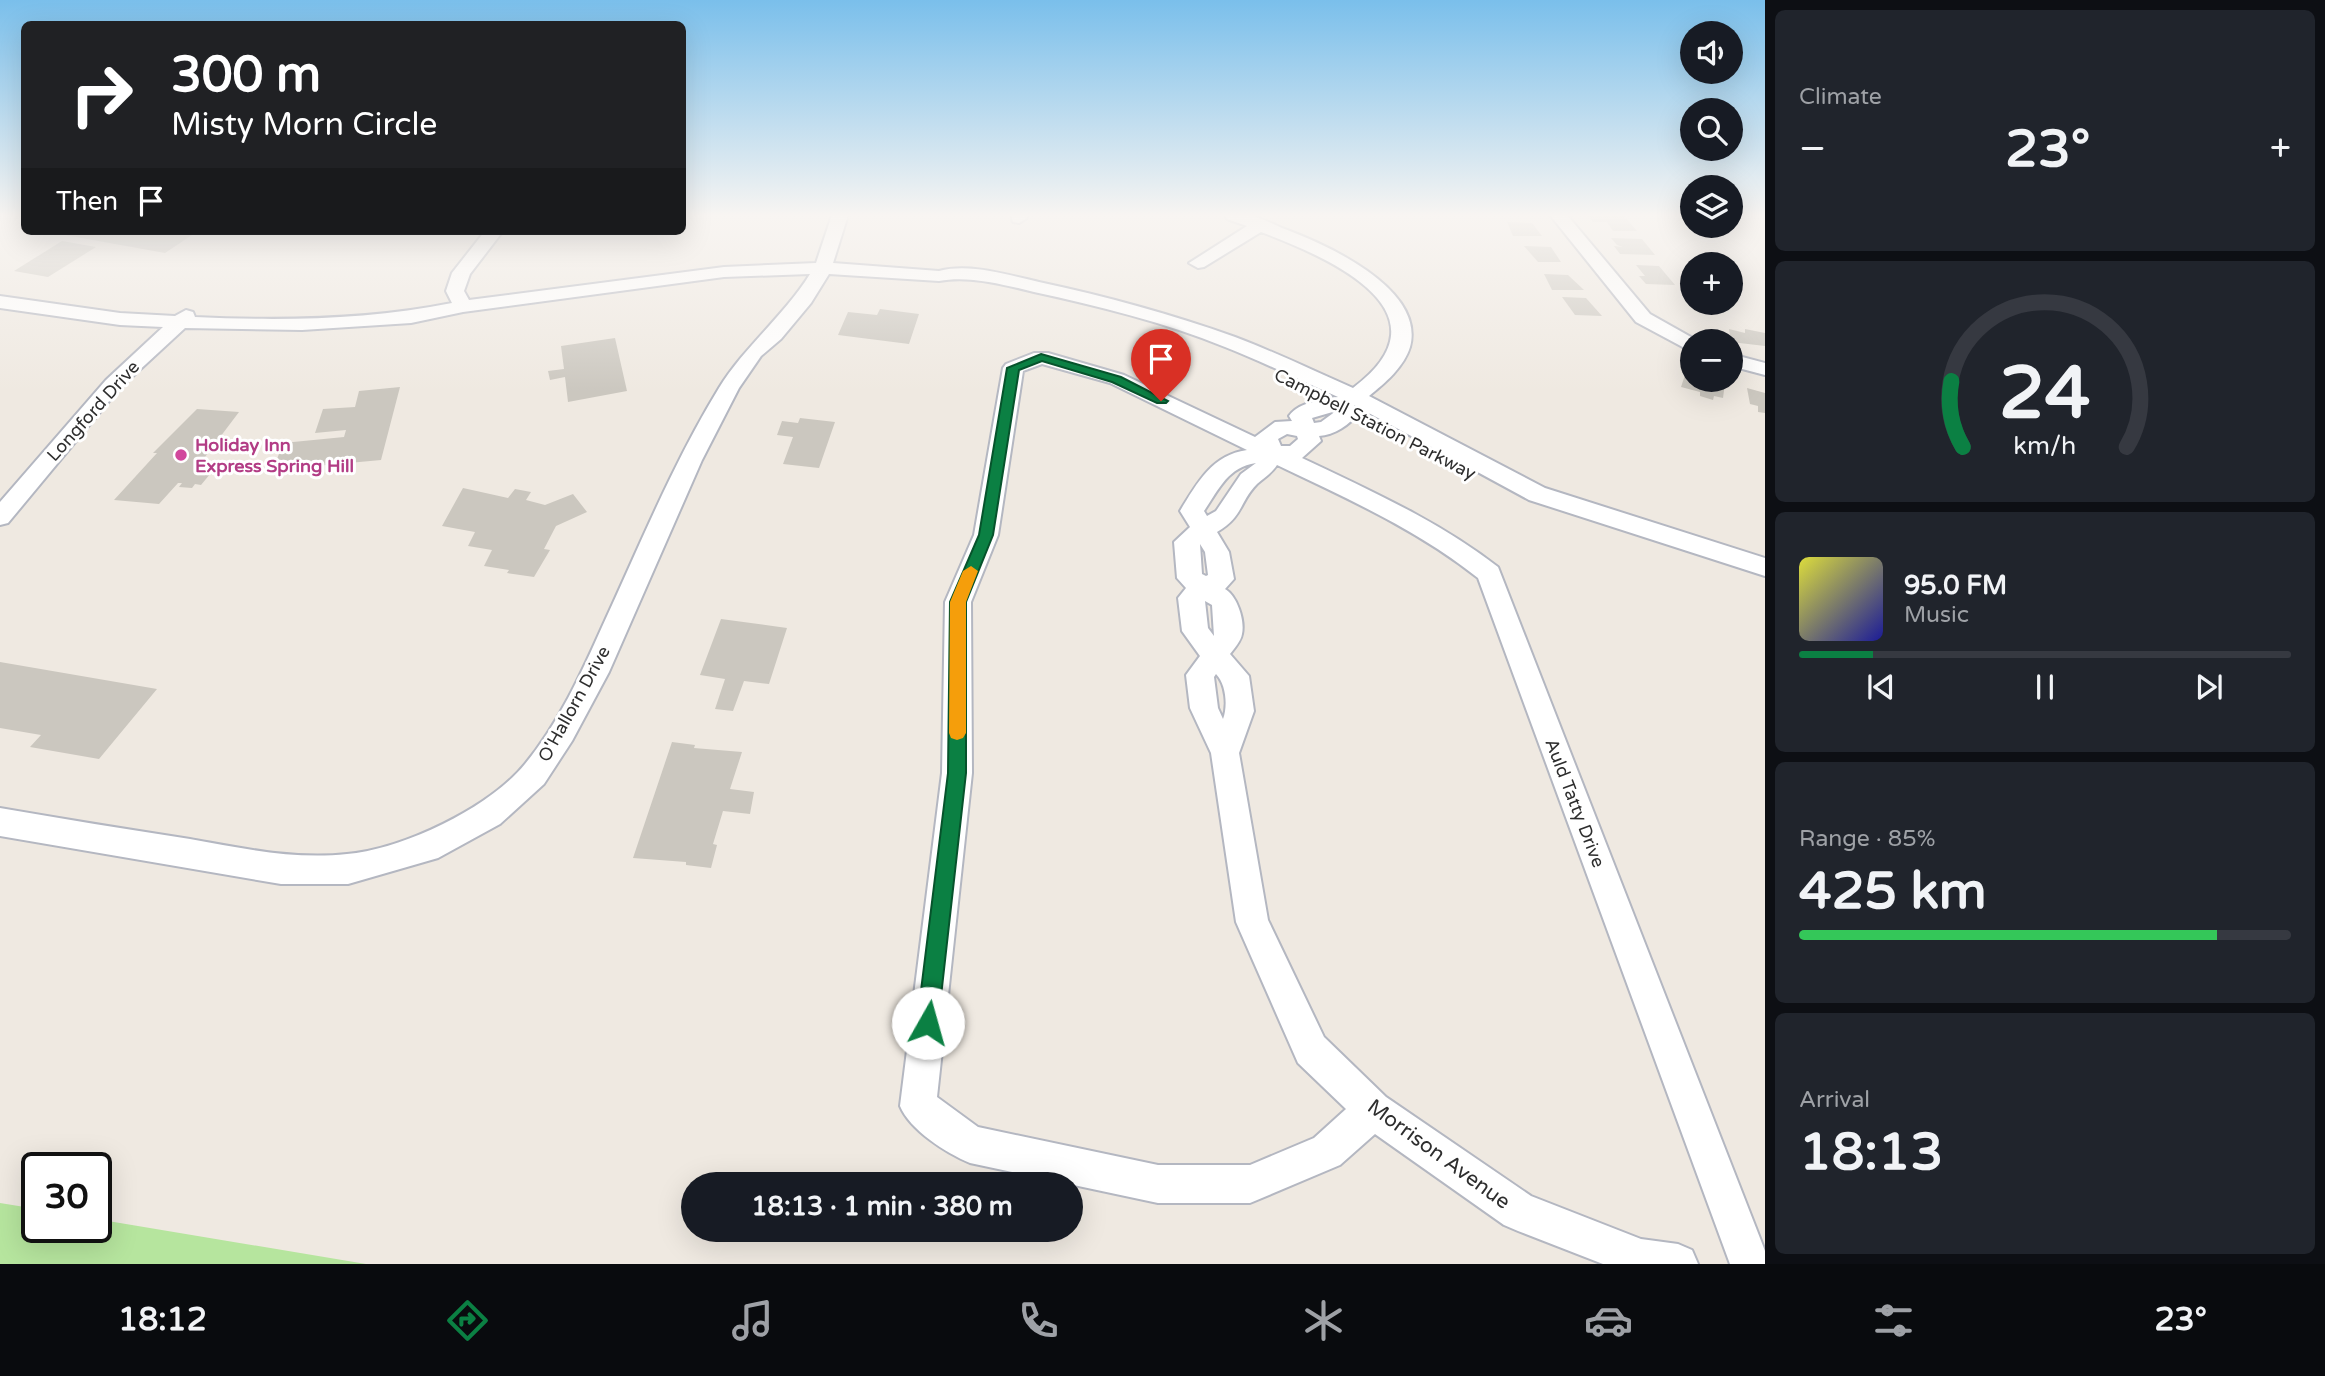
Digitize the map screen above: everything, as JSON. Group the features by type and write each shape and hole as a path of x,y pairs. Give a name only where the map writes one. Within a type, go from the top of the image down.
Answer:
{"street":[{"path":"461,274 455,291 463,306"},
{"name":"Campbell Station Parkway","path":"0,302 74,314 302,324 411,317 463,306 709,274"},
{"name":"O'Hallorn Drive","path":"0,822 281,869 348,869 427,848 489,814 534,775 562,733 595,672 691,460 729,388 754,352 774,335 804,299 819,274"},
{"name":"Campbell Station Parkway","path":"910,274 939,276 950,282 1069,302 1182,336 1347,399 1537,494 1765,567"},
{"path":"1273,453 1294,453 1310,442 1306,430 1326,429 1348,412 1347,399 1385,372 1400,349 1403,333 1391,303 1361,274"},
{"path":"1607,274 1643,318 1680,338"},
{"name":"Campbell Station Parkway","path":"0,286 185,317"},
{"path":"74,314 90,303"},
{"name":"Longford Drive","path":"0,517 113,384 185,317"},
{"name":"Auld Tatty Drive","path":"1373,1110 1327,1153 1251,1184 1158,1184 970,1144 918,1106 957,773 958,602 986,535 1013,368 1041,357 1117,379 1403,517 1460,550 1489,573 1750,1264"},
{"path":"1743,363 1765,369"},
{"name":"Campbell Station Parkway","path":"1347,399 1445,461 1554,515 1635,543 1765,581"},
{"name":"Morrison Avenue","path":"1273,453 1261,472 1249,479 1224,517 1203,529 1217,552 1221,579 1205,589 1224,600 1228,634 1200,675 1204,708 1225,753 1252,922 1311,1050 1373,1110 1518,1211 1641,1259 1678,1264"},
{"name":"Morrison Avenue","path":"1215,656 1235,676 1240,711 1225,753"}],"green space":[{"path":"0,1203 21,1206 21,1243 112,1243 112,1222 366,1264 0,1264"}],"building":[{"path":"31,274 53,274 48,277"},
{"path":"1544,274 1568,275 1584,290 1552,290"},
{"path":"1643,274 1666,274 1675,285 1646,284 1639,276 1645,276"},
{"path":"1562,297 1586,298 1602,316 1575,315"},
{"path":"880,309 919,314 909,344 838,335 848,312 877,315"},
{"path":"1745,329 1765,333 1765,346 1743,343"},
{"path":"615,338 627,391 568,402 565,377 550,380 548,371 564,369 561,346"},
{"path":"400,387 381,460 273,470 283,443 344,437 346,430 315,433 323,409 355,407 359,391"},
{"path":"1747,388 1765,393 1765,413 1758,412 1758,406 1750,404"},
{"path":"1700,392 1724,392 1723,398 1714,396 1713,400 1700,396"},
{"name":"Holiday Inn Express Spring Hill","path":"197,409 239,412 205,457 198,460 220,462 201,485 195,484 192,488 179,487 182,483 178,483 159,504 114,500 157,453 153,453"},
{"path":"800,418 835,422 819,468 783,464 793,437 777,435 782,421 798,423"},
{"path":"463,488 508,498 515,489 531,492 526,500 545,505 573,494 587,512 556,526 544,549 550,550 534,577 507,573 509,570 484,566 492,550 468,546 475,532 442,526"},
{"path":"721,619 787,628 769,684 744,681 733,711 715,709 725,679 700,675"},
{"path":"0,662 157,689 99,759 30,747 41,735 0,728"},
{"path":"672,742 695,745 694,748 742,752 730,789 754,792 750,814 723,811 713,844 717,845 711,868 686,865 686,862 633,858"}],"slow traffic":[{"path":"957,733 958,602 971,571"}],"place":[{"name":"Holiday Inn Express Spring Hill","path":"181,455"}],"route":[{"path":"928,1023 957,773 958,602 986,535 1013,368 1041,357 1117,379 1161,401"}]}
